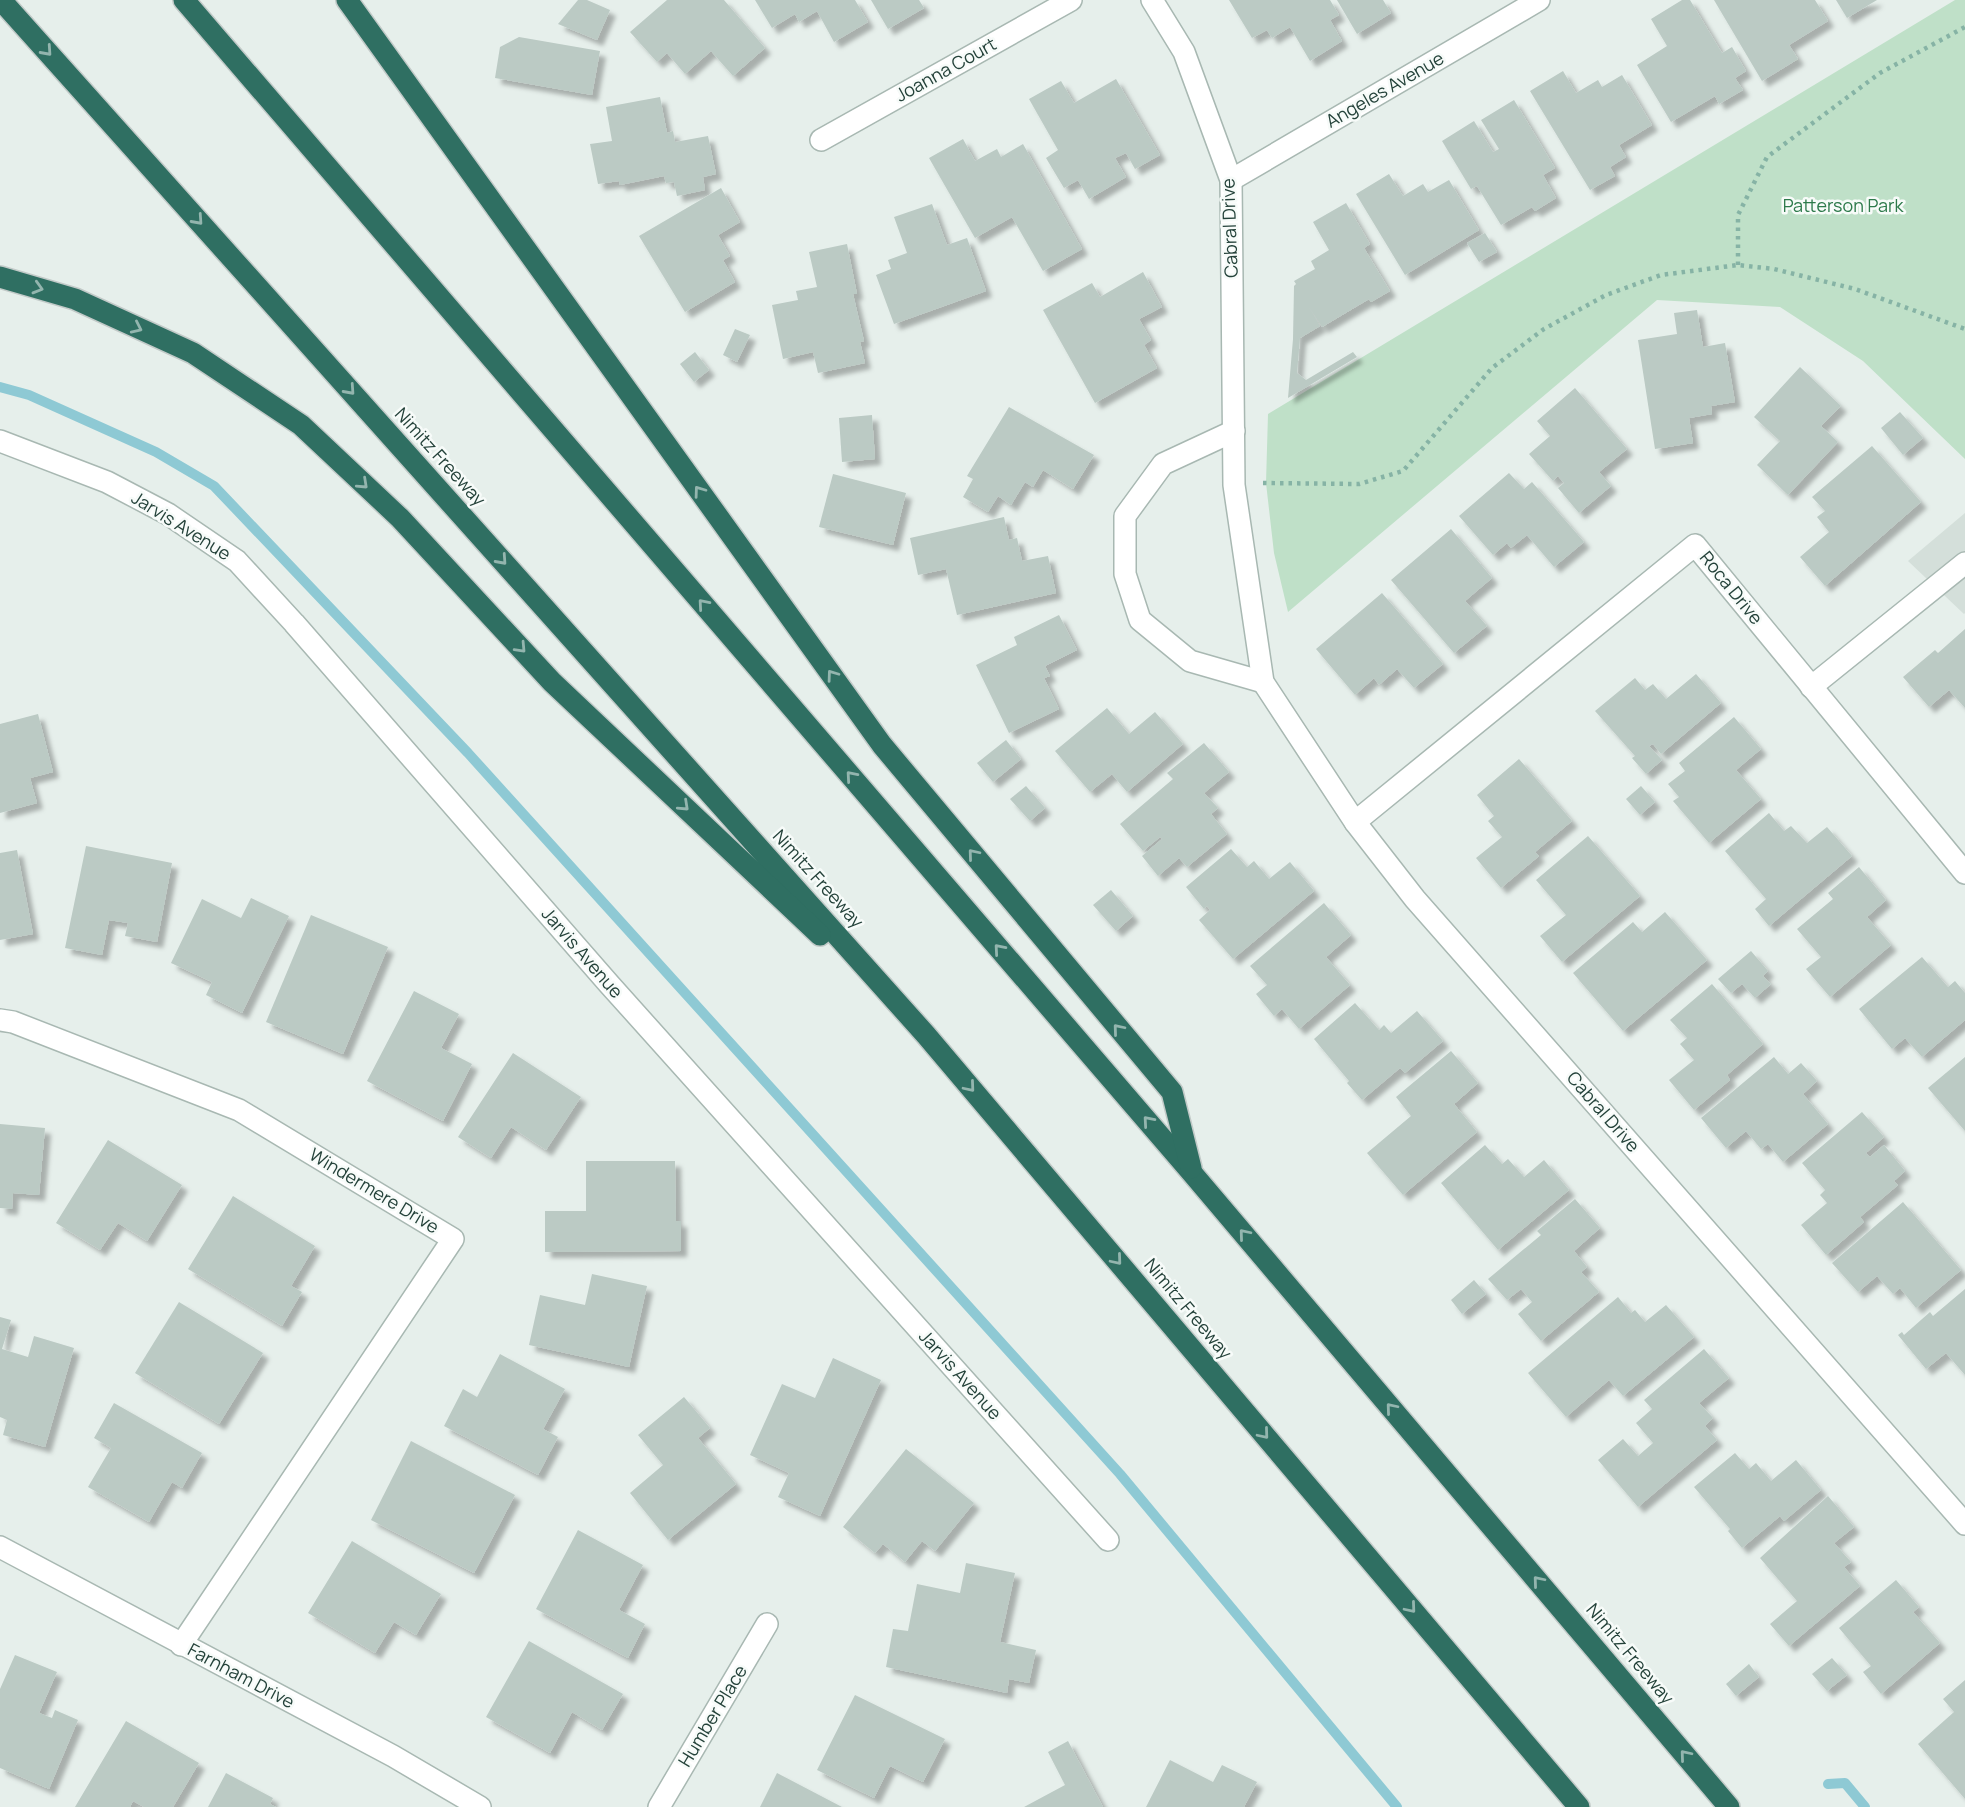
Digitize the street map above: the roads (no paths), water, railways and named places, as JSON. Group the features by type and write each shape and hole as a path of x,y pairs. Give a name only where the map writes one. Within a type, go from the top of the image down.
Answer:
{"highway":[{"name":"Nimitz Freeway","path":"1,0 926,1035 1580,1807"},
{"name":"Nimitz Freeway","path":"184,0 1192,1173 1729,1807"},
{"path":"347,0 882,745 1171,1093 1192,1173"},
{"path":"0,277 75,299 193,353 301,425 400,518 552,682 926,1035"}],"street":[{"name":"Joanna Court","path":"821,140 1070,0"},
{"name":"Cabral Drive","path":"1152,0 1184,52 1231,180 1234,485 1263,682 1355,822 1415,899 1965,1524"},
{"name":"Angeles Avenue","path":"1231,180 1539,0"},
{"path":"1234,431 1163,464 1125,516 1125,574 1140,620 1190,661 1263,682"},
{"name":"Jarvis Avenue","path":"0,441 107,482 169,514 237,561 618,995 1108,1539"},
{"name":"Roca Drive","path":"1355,822 1695,545 1965,873"},
{"path":"1811,687 1965,563"},
{"name":"Windermere Drive","path":"0,1020 13,1022 239,1110 453,1239 181,1645"},
{"name":"Farnham Drive","path":"0,1547 393,1756 480,1807"},
{"name":"Humber Place","path":"659,1807 767,1624"}],"waterway":[{"path":"0,387 29,395 156,452 214,486 468,753 1120,1474 1397,1807"},
{"path":"1828,1784 1845,1783 1865,1807"}],"park label":[{"name":"Patterson Park","path":"1843,206"}]}
